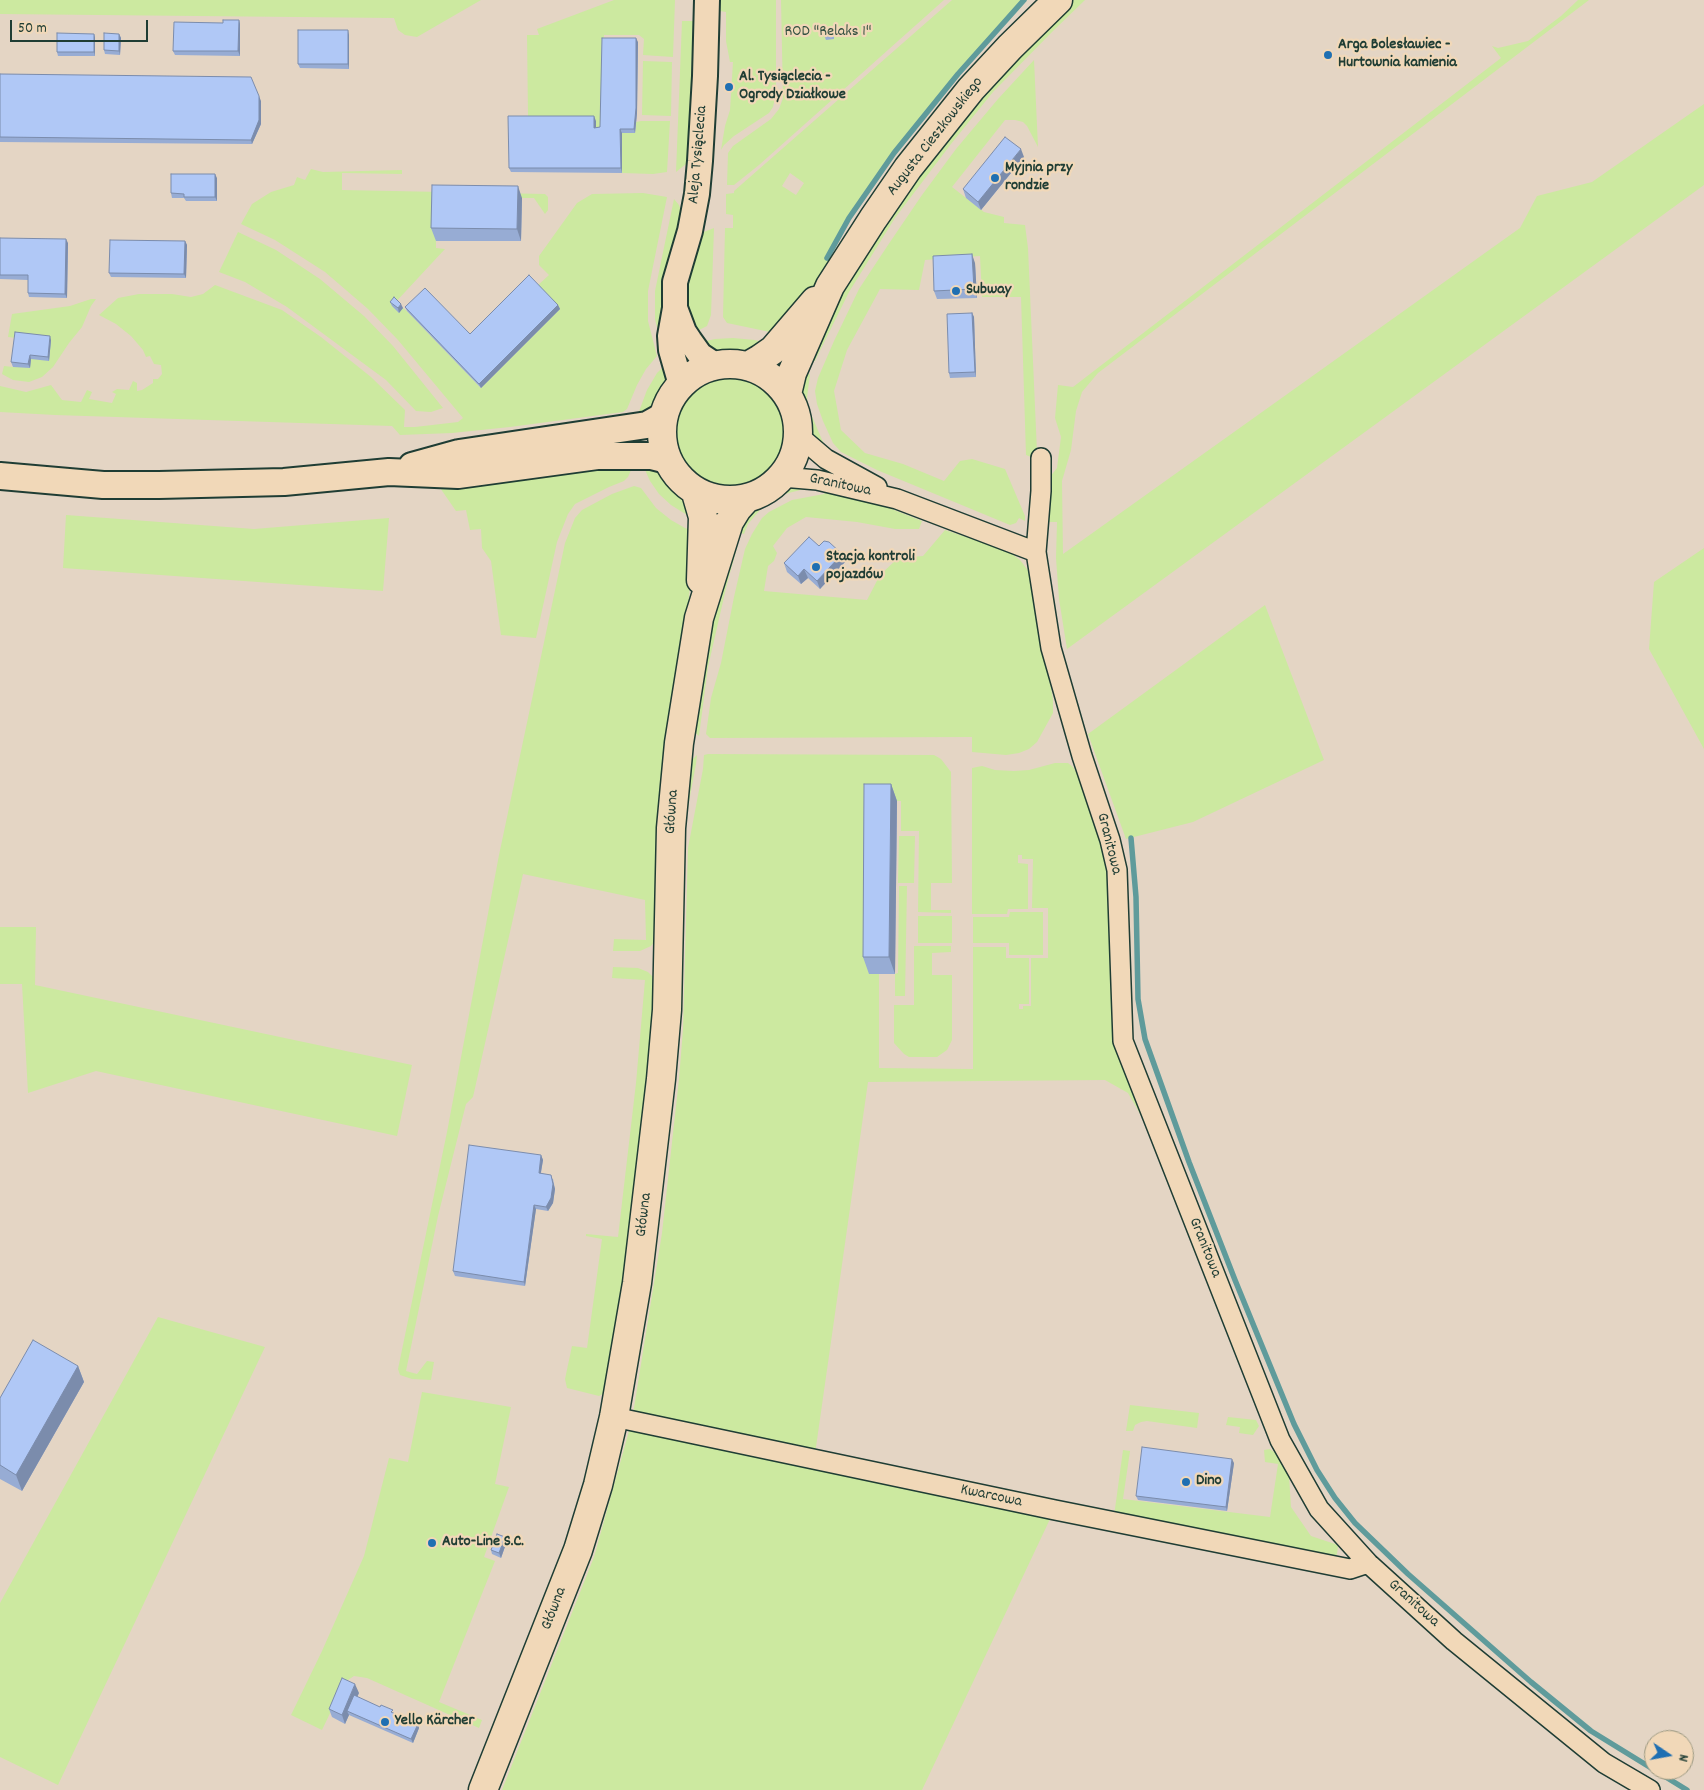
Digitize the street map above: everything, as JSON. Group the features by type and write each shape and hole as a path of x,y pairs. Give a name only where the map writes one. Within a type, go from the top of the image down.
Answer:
{"main road":[{"name":"Augusta Cieszkowskiego","path":"787,394 792,373 830,286 908,168 984,75 1058,0"},
{"name":"Augusta Cieszkowskiego","path":"748,366 773,350 805,311 830,286"},
{"path":"736,364 748,366 770,377 787,394 794,408 799,436 796,452 782,477 772,487 760,494 733,501 720,501 708,498 696,493 678,477 667,460 663,445 663,416 669,401 680,385 695,373 715,365 736,364"},
{"path":"389,472 459,453 647,425 663,416"},
{"path":"0,476 103,485 158,486 284,482 389,472 458,475 597,456 651,456 667,460"},
{"name":"Główna","path":"483,1790 578,1550 598,1485 614,1417 637,1283 658,1114 667,1010 671,828 676,769 699,618 703,517 696,493"},
{"name":"Główna","path":"699,618 729,522 737,508 746,499"}],"street":[{"name":"Aleja Tysiąclecia","path":"680,385 671,350 670,336 675,308 676,282 690,231 697,194 705,76 706,0"},
{"name":"Aleja Tysiąclecia","path":"675,308 690,342 700,355 715,365"},
{"name":"Granitowa","path":"799,436 826,459 897,499"},
{"name":"Granitowa","path":"1041,458 1041,491 1036,552 1051,648 1082,756 1110,840 1117,870 1123,1040 1280,1440 1319,1509 1368,1563 1454,1640 1597,1757 1650,1790"},
{"name":"Granitowa","path":"782,477 817,480 897,499 1036,552"},
{"name":"Kwarcowa","path":"614,1417 1055,1510 1350,1569 1368,1563"}],"green space":[{"path":"0,0 481,0 417,37 405,35 398,30 394,18 0,14"},
{"path":"614,0 675,0 673,57 643,55 644,39 639,35 604,35 601,133 596,132 595,118 528,116 527,35 539,35 537,29"},
{"path":"720,0 776,0 776,93 773,107 769,113 734,136 721,150 730,110 733,62 730,62 726,41 726,12 720,11"},
{"name":"ROD \"Relaks 1\"","path":"781,0 944,0 759,165 734,185 727,185 728,153 733,146 771,119 779,109 783,98"},
{"path":"952,0 1024,0 958,74 894,153 849,218 827,257 837,257 806,301 770,332 727,323 723,317 725,228 733,228 733,215 726,214 726,194 734,193","holes":["790,173 804,183 796,195 782,186"]},
{"path":"1074,0 1085,0 993,92 895,218 849,292 815,361 812,361 804,355 822,323 921,168 984,91 1042,29"},
{"path":"1578,0 1589,0 1098,373 1082,392 1076,411 1071,450 1062,481 1063,554 1520,228 1537,196 1592,182 1704,104 1704,185 1067,649 1059,599 1056,558 1057,522 1049,522 1049,478 1057,468 1061,437 1055,418 1058,385 1073,387 1501,58 1492,46 1498,48 1528,41 1561,16"},
{"path":"682,21 693,21 689,154 686,164 676,172"},
{"path":"1034,60 1038,147 1023,122 1005,120 952,187 984,212 1004,217 1004,223 1025,225 1028,248 1037,452 1031,457 1026,455 1021,297 982,297 980,256 925,260 919,290 880,289 847,350 834,391 841,430 865,453 903,464 944,481 960,461 972,459 1005,469 1025,516 1025,521 1019,518 1016,523 1010,525 877,470 841,452 833,443 823,421 815,391 818,378 859,289 888,245 956,149"},
{"path":"643,61 672,62 671,116 642,115"},
{"path":"670,121 667,172 653,174 622,173 622,133 635,133 636,122"},
{"path":"311,169 323,172 402,170 402,174 342,173 342,190 545,194 548,197 548,210 545,214 534,198 436,198 436,248 445,249 392,306 403,308 407,311 481,388 537,286 549,275 539,265 539,256 577,203 592,194 643,193 667,197 648,291 648,321 657,356 646,369 627,409 623,412 510,427 452,433 400,435 392,426 0,412 0,386 26,392 51,385 62,400 81,402 87,390 92,392 89,399 112,403 116,394 112,392 117,389 129,390 133,381 137,383 137,391 142,390 153,383 153,379 158,379 162,374 161,365 154,364 150,356 146,357 143,350 131,336 116,324 99,315 118,298 139,294 172,294 191,297 203,294 215,285 282,310 321,337 371,377 405,410 404,427 458,422 463,418 398,340 368,309 325,272 275,240 241,224 252,204 271,192 294,185 297,177 305,180"},
{"path":"674,199 679,205 683,216 665,284 662,314 662,349 655,319 655,291"},
{"path":"714,228 711,315 707,326 695,332 688,303 690,272 701,233"},
{"path":"238,232 276,250 320,279 364,316 393,346 443,408 431,412 416,411 386,380 287,307 245,282 219,272"},
{"path":"96,299 82,327 53,367 42,377 29,382 13,380 2,374 4,366 13,367 16,338 8,337 12,314 70,306"},
{"path":"733,338 765,343 743,355 731,355 714,353 701,342"},
{"path":"669,361 671,383 664,398 657,409 638,414 647,390 657,373"},
{"path":"799,365 810,375 807,397 808,407 826,449 808,431 798,397"},
{"path":"731,372 753,377 773,389 785,409 790,431 785,453 773,473 753,485 731,490 709,485 689,473 677,453 672,431 677,409 689,389 709,377"},
{"path":"642,463 664,471 689,498 695,520 671,505 659,494 650,481"},
{"path":"577,466 632,468 624,481 575,504 568,514 557,542 536,638 501,635 491,561 482,548 481,529 470,530 466,510 456,511 436,482"},
{"path":"634,486 641,488 656,508 671,520 695,531 658,937 651,946 640,951 613,951 614,939 646,940 645,900 523,874 473,1097 466,1104 438,1216 406,1371 417,1374 427,1361 434,1362 431,1380 412,1379 400,1375 398,1369 447,1132 499,855 565,543 575,518 582,510 612,494"},
{"path":"783,486 812,487 781,495 765,504 748,524 744,534 730,529 753,504 770,496"},
{"path":"827,490 879,504 922,521 919,529 895,529 857,522 806,517 787,528 773,546 777,553 774,561 768,566 764,591 867,600 880,575 898,558 923,556 945,530 1008,551 1020,560 1033,577 1053,699 1053,713 1037,742 1029,749 1006,755 972,752 972,737 710,738 706,734 711,698 721,663 745,549 752,534 762,518 769,512 792,500 824,494"},
{"path":"66,515 254,529 389,518 383,591 63,568"},
{"path":"727,541 738,544 708,667 699,736 693,731"},
{"path":"1704,548 1704,749 1649,649 1654,582"},
{"path":"1265,605 1324,760 1193,822 1126,839 1088,734"},
{"path":"697,755 696,764 682,840 689,763"},
{"path":"704,755 934,755 941,759 951,772 952,883 931,883 931,910 951,910 951,913 918,912 919,831 901,831 901,801 897,801 869,974 879,974 879,1068 973,1069 973,947 1006,947 1006,958 1029,958 1029,1004 1019,1004 1019,1009 1023,1009 1023,1006 1031,1006 1031,958 1048,958 1048,908 1032,908 1033,859 1022,859 1022,855 1018,855 1018,863 1028,864 1028,909 1008,909 1007,914 972,914 972,768 982,766 995,770 1014,771 1029,770 1055,763 1068,763 1079,777 1106,856 1110,887 1113,1023 1144,1121 1128,1093 1105,1080 868,1082 815,1454 633,1414 662,1233 679,1079 683,1029 688,848"},
{"path":"899,836 915,836 914,883 898,883"},
{"path":"899,886 907,886 905,996 895,996 895,974 898,973"},
{"path":"1010,912 1043,912 1043,955 1009,955 1009,943 973,943 973,917 1009,917"},
{"path":"918,916 952,916 952,943 918,943"},
{"path":"0,927 36,927 35,985 412,1065 397,1136 96,1071 28,1093 22,984 0,984"},
{"path":"914,946 951,946 951,952 932,953 932,975 952,975 952,1040 947,1050 937,1057 909,1057 894,1043 894,1005 914,1005"},
{"path":"613,967 638,968 648,972 656,980 652,1038 624,1283 606,1389 599,1396 567,1388 565,1379 572,1346 587,1348 602,1239 586,1236 586,1234 618,1237 636,1083 645,980 612,978"},
{"path":"158,1317 265,1347 58,1785 0,1757 0,1603"},
{"path":"422,1392 511,1407 495,1484 509,1487 484,1557 495,1561 439,1702 482,1720 479,1728 367,1678 354,1676 345,1682 322,1730 291,1715 364,1556 389,1458 408,1462"},
{"path":"1130,1405 1199,1413 1197,1428 1147,1421 1135,1425 1133,1431 1126,1431"},
{"path":"1228,1417 1256,1420 1259,1426 1253,1435 1239,1433 1240,1427 1226,1425"},
{"path":"637,1429 1051,1517 922,1790 502,1790 594,1557 629,1431"},
{"path":"1270,1449 1278,1455 1289,1476 1291,1507 1311,1536 1338,1546 1337,1554 1333,1559 1114,1516 1123,1450 1130,1451 1123,1499 1270,1517 1278,1464 1265,1462 1264,1450"}],"building":[{"path":"223,20 239,20 238,51 173,51 174,22 223,23"},
{"path":"833,28 833,35 824,35 824,29"},
{"path":"298,30 348,30 348,64 298,64"},
{"path":"57,33 94,34 94,52 57,52"},
{"path":"104,33 119,34 119,51 104,50"},
{"path":"602,38 636,38 636,108 634,129 620,129 621,168 509,168 508,116 594,116 594,128 600,127"},
{"path":"0,74 251,77 259,96 259,120 251,140 0,137"},
{"path":"1005,137 1021,149 978,202 963,189"},
{"path":"171,174 215,174 215,197 184,197 184,194 171,193"},
{"path":"432,185 518,186 517,229 431,228"},
{"path":"0,238 66,239 65,294 28,293 28,275 0,275"},
{"path":"110,240 185,241 184,274 109,273"},
{"path":"972,254 974,289 934,291 933,256"},
{"path":"529,275 558,305 479,384 405,307 425,288 470,334"},
{"path":"394,297 401,304 398,308 390,302"},
{"path":"972,313 975,372 949,373 947,314"},
{"path":"15,332 50,336 48,357 30,355 28,364 11,362"},
{"name":"Stacja kontroli pojazdów","path":"809,537 819,546 824,541 829,542 842,554 817,581 804,569 798,576 784,563"},
{"path":"864,784 891,784 889,957 863,957"},
{"path":"469,1145 541,1155 539,1173 551,1175 553,1184 551,1198 546,1207 534,1205 524,1282 453,1271"},
{"path":"33,1340 78,1366 16,1475 0,1465 0,1398"},
{"name":"Dino","path":"1142,1447 1232,1459 1226,1507 1136,1496"},
{"path":"497,1534 505,1537 499,1553 491,1550"},
{"path":"342,1678 355,1684 342,1715 329,1709"},
{"name":"Yello Kärcher","path":"354,1695 380,1707 381,1705 393,1710 391,1712 418,1724 411,1739 347,1711"}],"waterway":[{"path":"827,258 849,218 894,153 958,74 1024,0"},
{"path":"1131,838 1136,897 1138,999 1145,1039 1189,1162 1235,1280 1294,1424 1317,1470 1335,1498 1355,1523 1408,1574 1531,1682 1591,1731 1687,1790"}],"place":[{"name":"Arga Bolesławiec - Hurtownia kamienia","path":"1328,55"},
{"name":"Al. Tysiąclecia - Ogrody Działkowe","path":"729,87"},
{"name":"Myjnia przy rondzie","path":"995,178"},
{"name":"Subway","path":"956,291"},
{"name":"Stacja kontroli pojazdów","path":"816,567"},
{"name":"Dino","path":"1186,1482"},
{"name":"Auto-Line S.C.","path":"432,1543"},
{"name":"Yello Kärcher","path":"385,1722"}]}
